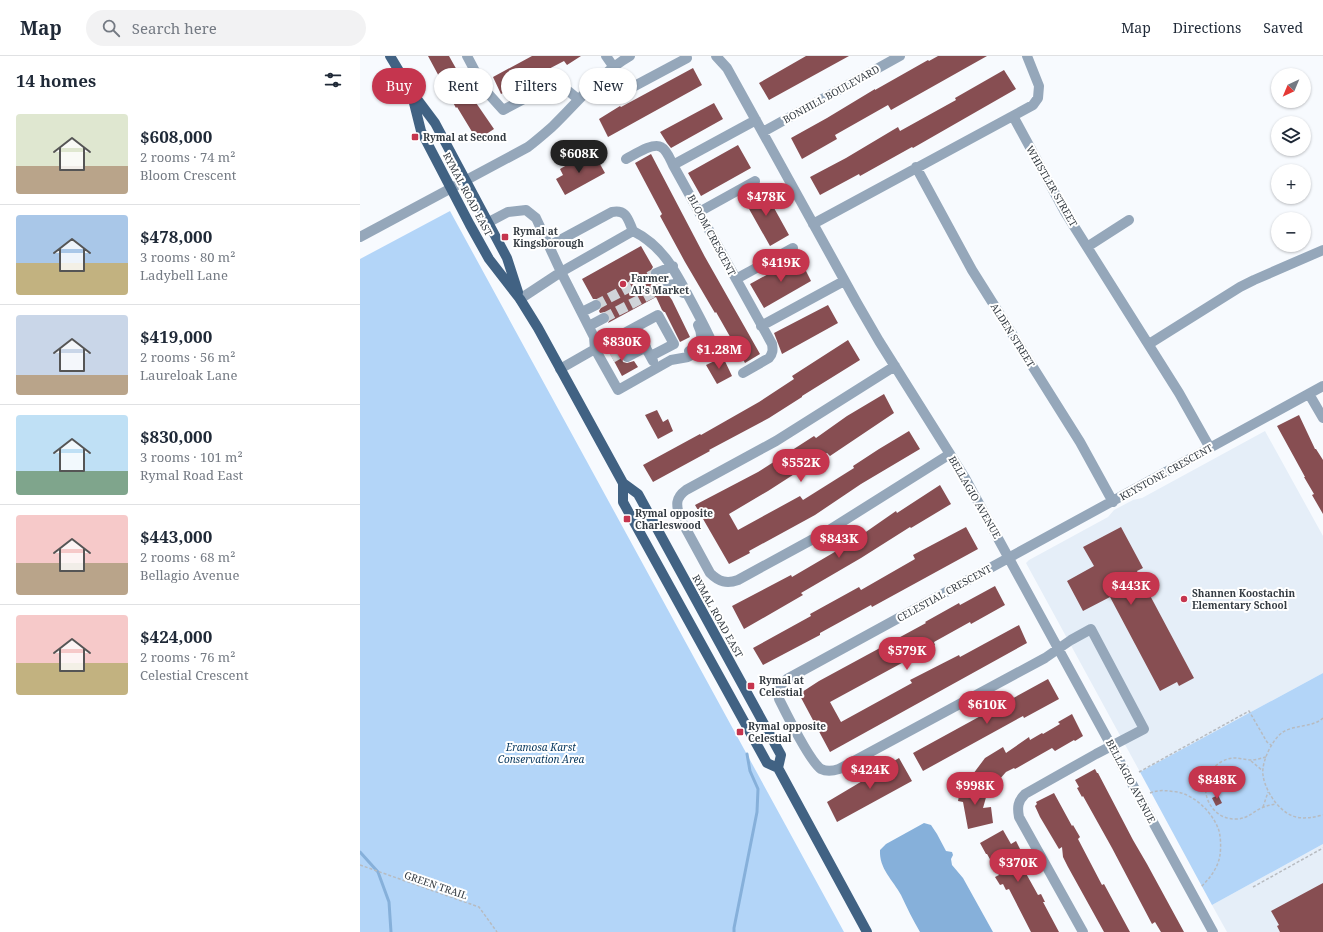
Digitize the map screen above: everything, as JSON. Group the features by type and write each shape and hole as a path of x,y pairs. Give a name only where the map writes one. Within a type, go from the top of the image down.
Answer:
{"main road":[{"name":"RYMAL ROAD EAST","path":"390,56 397,68"},
{"name":"RYMAL ROAD EAST","path":"414,104 420,131 489,259 520,299 623,483 638,494 781,755 778,768"},
{"name":"RYMAL ROAD EAST","path":"421,104 435,123 507,258 520,299"},
{"name":"RYMAL ROAD EAST","path":"623,483 623,502 767,763 778,768 867,932"}],"street":[{"path":"467,56 485,90 503,110 554,83 561,85 578,100"},
{"path":"606,56 629,88 687,58"},
{"path":"360,237 528,147 552,127 596,81 614,66 630,56"},
{"name":"BELLAGIO AVENUE","path":"716,56 726,68 763,132 844,281 965,478 1213,932"},
{"name":"BELLAGIO AVENUE","path":"724,56 726,68"},
{"name":"BONHILL BOULEVARD","path":"763,132 900,56"},
{"path":"814,224 1032,105 1038,98 1039,86 1027,56"},
{"name":"WHISTLER STREET","path":"1013,116 1065,212 1149,344 1210,448"},
{"path":"673,165 756,120"},
{"name":"BLOOM CRESCENT","path":"626,159 652,145 662,147 666,152 772,344 772,355 769,358 742,373"},
{"name":"ALDEN STREET","path":"916,168 972,270 1080,442 1113,502"},
{"path":"699,212 755,181"},
{"path":"488,223 508,212 526,210 536,218 561,272 589,326 601,359 618,390 698,345 702,333 686,300 677,285 674,284 664,287"},
{"path":"549,246 612,212 619,211 625,214 632,231 641,235 661,252 673,266 710,338 709,345 688,357 671,360"},
{"path":"1088,247 1129,220"},
{"path":"520,299 561,272 632,231"},
{"path":"736,279 793,248"},
{"path":"1149,344 1240,287 1323,250"},
{"path":"656,273 673,266"},
{"path":"761,326 844,281"},
{"path":"582,312 596,305"},
{"path":"589,326 604,318"},
{"path":"643,341 657,368"},
{"path":"601,359 643,341"},
{"path":"624,351 643,341"},
{"path":"560,369 601,359 612,358"},
{"path":"895,366 776,441 686,490 680,495 677,501 677,508 680,518 710,574 715,579 724,582 738,580 826,532 950,454"},
{"name":"KEYSTONE CRESCENT","path":"1009,558 1323,386"},
{"path":"1309,394 1323,418"},
{"name":"CELESTIAL CRESCENT","path":"1009,558 787,679 781,685 778,691 779,699 812,760 822,770 830,771 839,769 1044,658 1059,648"},
{"path":"1059,648 1091,629 1144,729 1025,794 1020,799 1017,809 1019,817 1083,932"}],"path":[{"path":"1139,772 1249,711 1267,742 1271,745"},
{"path":"1323,718 1314,723 1283,732 1271,745 1266,757 1263,775 1271,796 1277,804 1288,813 1301,819 1323,815"},
{"path":"1266,757 1250,760 1230,758 1220,763 1212,769 1208,776 1206,796 1212,808 1224,816 1236,819 1248,817 1263,807 1277,804"},
{"path":"1250,760 1264,771"},
{"path":"1150,793 1156,791 1170,791 1186,794 1201,804 1208,811 1219,829 1220,856 1215,870 1201,887"},
{"path":"1263,807 1269,791"},
{"path":"1208,811 1212,808"},
{"path":"1253,887 1323,848"},
{"name":"GREEN TRAIL","path":"360,865 478,907 497,932"}],"shaded area":[{"name":"Shannen Koostachin Elementary School","path":"1265,431 1323,536 1323,673 1140,772 1026,563 1108,517 1114,510 1133,500 1142,498"},
{"path":"924,823 931,825 946,851 952,852 952,865 963,878 993,932 920,932 901,895 884,869 880,857 880,850 886,844"},
{"path":"1323,844 1323,932 1227,932 1212,905"}],"green space":[{"name":"Eramosa Karst Conservation Area","path":"450,211 844,932 360,932 360,259"},
{"path":"1323,673 1323,844 1212,905 1140,772"}],"building":[{"path":"428,56 449,56 456,68 434,68"},
{"path":"532,56 581,56 567,65 564,61 551,68 510,68"},
{"path":"806,56 849,56 769,100 759,83"},
{"path":"938,56 987,56 891,110 888,105 835,135 837,139 802,159 791,138 875,89"},
{"path":"693,68 702,85 608,137 599,119 620,106 621,107 627,104 637,104 637,98"},
{"path":"1004,70 1016,89 913,148 912,147 860,176 859,174 820,195 810,177 846,158 898,127 900,131 956,100 955,98"},
{"path":"501,73 501,94 493,77"},
{"path":"714,103 723,119 671,148 660,132"},
{"path":"454,104 477,104 494,129 477,140 457,107 456,108"},
{"path":"738,145 751,168 701,196 688,173"},
{"path":"651,154 705,257 760,354 745,363 685,262 660,216 662,214 635,163"},
{"path":"584,155 588,162 596,157 605,173 565,195 556,179 563,175 560,169"},
{"path":"763,188 789,235 770,246 744,200"},
{"path":"641,246 653,267 650,272 650,276 655,279 659,279 661,282 658,286 658,290 663,293 667,293 672,300 690,337 680,342 656,297 608,323 610,315 605,312 600,313 599,311 602,306 602,302 597,299 593,299 582,279"},
{"path":"799,257 811,281 764,308 750,284"},
{"path":"828,305 838,323 782,354 774,333"},
{"path":"848,340 860,360 769,418 653,482 643,465 700,434 701,435 759,402 794,379 792,376"},
{"path":"615,346 618,351 624,351 621,356 623,362 627,363 634,361 638,367 622,376 608,350"},
{"path":"723,357 732,376 717,384 706,365"},
{"path":"884,394 894,413 830,456 827,453 729,514 738,530 800,496 803,500 854,468 853,466 879,449 909,431 920,449 861,484 815,515 749,551 750,553 729,564 695,505 758,472 814,436 816,438 847,416"},
{"path":"657,410 663,422 668,419 673,431 658,439 645,415"},
{"path":"1299,415 1315,449 1323,460 1323,514 1312,495 1314,494 1277,426"},
{"path":"940,485 951,504 911,528 910,527 801,593 803,595 744,629 732,606 791,575 792,577 850,543 896,511 897,513"},
{"path":"966,527 978,549 872,607 871,605 820,633 820,635 763,665 753,648 859,587 861,590 915,559 913,555"},
{"path":"1121,527 1143,568 1137,571 1194,678 1179,686 1177,682 1160,691 1110,597 1083,611 1067,581 1094,566 1083,547"},
{"path":"995,586 1005,605 971,624 970,622 934,642 935,645 830,702 841,722 912,683 910,680 959,655 960,657 1019,625 1027,643 830,752 799,694 819,681 926,623 925,622 959,603 960,605"},
{"path":"1048,679 1059,699 1024,718 1023,716 923,771 913,753"},
{"path":"1072,714 1083,736 1075,741 1074,740 1055,751 1052,748 1015,769 1014,768 1006,772 992,788 973,774 985,758 1003,747 1006,753 1029,737 1030,740 1060,724 1058,722"},
{"path":"899,758 912,781 837,822 827,802"},
{"path":"1095,769 1184,932 1161,932 1155,922 1152,924 1112,848 1077,788 1079,787 1075,780"},
{"path":"961,784 991,789 987,794 983,808 991,807 993,823 968,829 963,802 958,801"},
{"path":"1054,793 1072,826 1073,825 1080,837 1078,839 1102,885 1104,884 1130,932 1104,932 1063,857 1062,847 1059,849 1040,817 1035,806 1037,804 1036,802"},
{"path":"1218,795 1222,803 1216,806 1212,798"},
{"path":"1003,830 1011,844 1016,841 1020,849 1014,852 1038,895 1041,894 1045,902 1043,902 1059,932 1031,932 1009,889 1006,890 1003,884 1000,885 995,877 999,875 980,843"},
{"path":"1323,883 1323,932 1280,932 1277,926 1279,925 1271,911"}],"waterway":[{"path":"734,932 757,812 758,789 750,771 747,754"},
{"path":"360,852 378,872 389,902 391,932"}],"tunnel":[{"path":"596,305 656,273"},
{"path":"604,318 664,287"},
{"path":"612,358 624,351"}],"place":[{"name":"Rymal at Second","path":"415,137"},
{"name":"Rymal at Kingsborough","path":"505,237"},
{"name":"Farmer Al's Market","path":"623,284"},
{"name":"Rymal opposite Charleswood","path":"627,519"},
{"name":"Shannen Koostachin Elementary School","path":"1184,599"},
{"name":"Rymal at Celestial","path":"751,686"},
{"name":"Rymal opposite Celestial","path":"740,732"}]}
